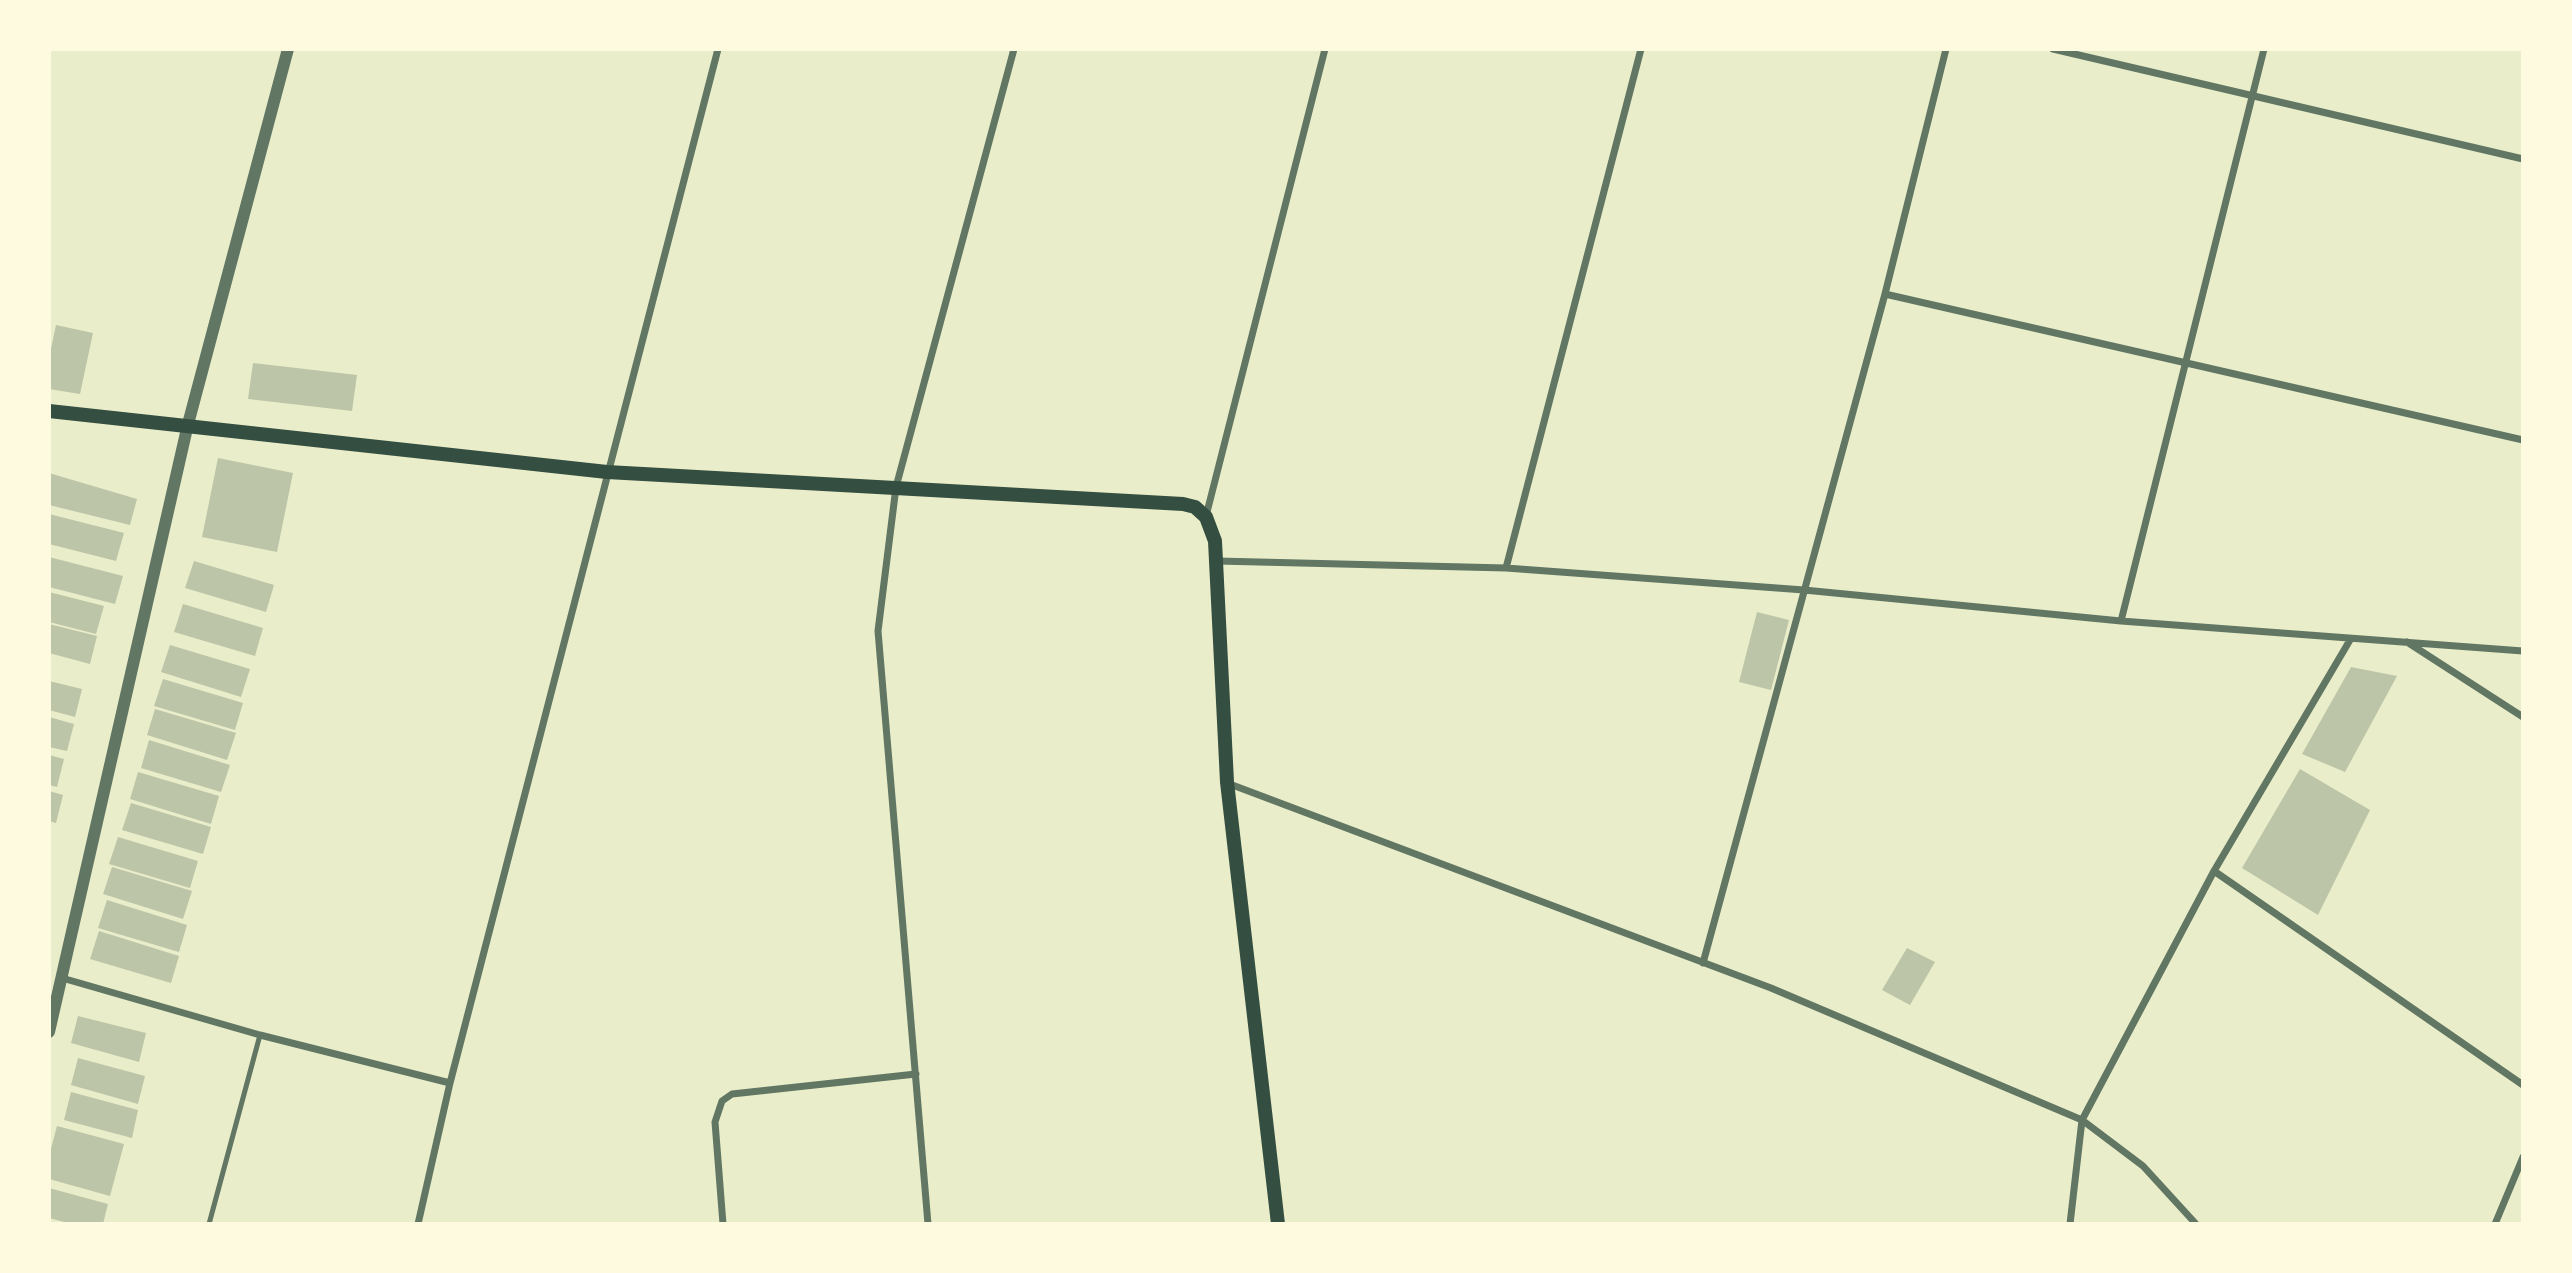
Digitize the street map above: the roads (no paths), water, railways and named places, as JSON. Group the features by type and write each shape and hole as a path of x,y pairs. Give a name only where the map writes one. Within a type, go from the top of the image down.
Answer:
{"main road":[{"path":"49,411 188,424 607,472 1183,504 1195,507 1206,517 1213,530 1217,561 1227,782 1278,1224"}],"street":[{"path":"49,1032 188,424 288,49"},
{"path":"418,1224 450,1083 718,49"},
{"path":"928,1224 878,631 896,487 1014,49"},
{"path":"1206,517 1325,49"},
{"path":"1506,568 1641,49"},
{"path":"1703,963 1885,294 1946,49"},
{"path":"2053,49 2523,159"},
{"path":"2121,621 2264,49"},
{"path":"1885,294 2523,440"},
{"path":"1217,561 1506,568 1804,590 2350,640 2407,641 2523,651"},
{"path":"2070,1224 2082,1120 2214,871 2350,640"},
{"path":"2407,641 2523,717"},
{"path":"1227,782 1772,988 2082,1120 2143,1166 2196,1224"},
{"path":"2214,871 2523,1085"},
{"path":"62,978 260,1035 450,1083"},
{"path":"723,1224 715,1122 722,1101 732,1094 916,1074"},
{"path":"2495,1224 2523,1157"}],"lane":[{"path":"209,1224 260,1035"}]}
